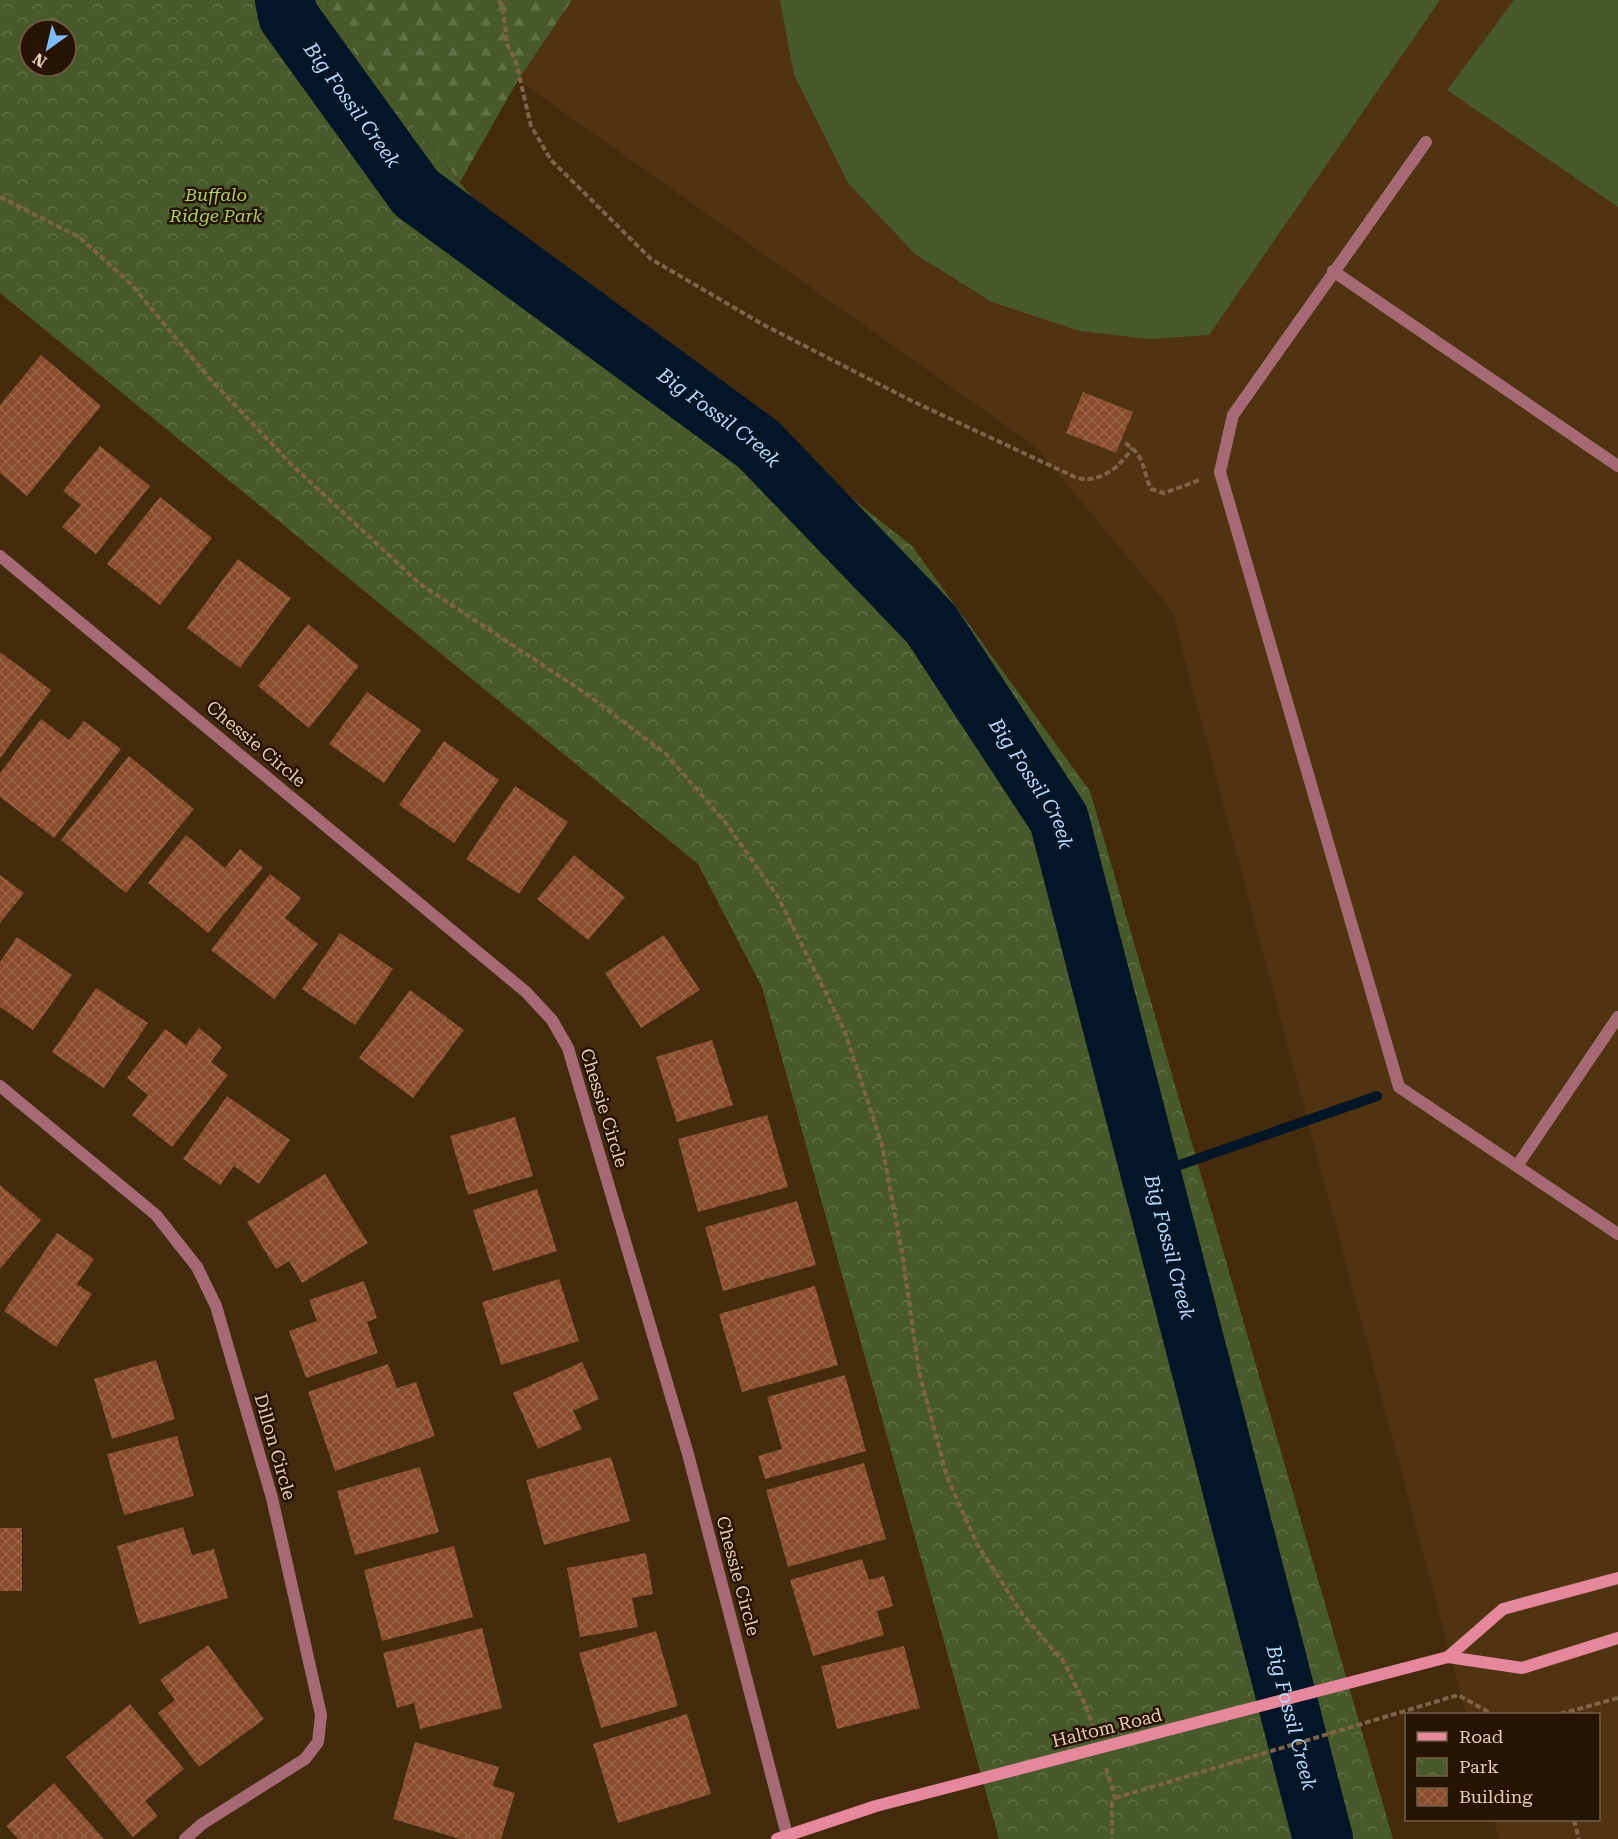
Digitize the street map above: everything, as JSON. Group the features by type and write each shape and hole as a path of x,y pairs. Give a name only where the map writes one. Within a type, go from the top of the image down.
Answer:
{"main road":[{"name":"Haltom Road","path":"1448,1657 1503,1609 1618,1578"},
{"name":"Haltom Road","path":"784,1838 876,1806 1448,1657 1521,1668 1618,1638"}],"street":[{"path":"1426,142 1233,415 1220,472 1399,1087 1618,1234"},
{"path":"1333,272 1618,466"},
{"name":"Chessie Circle","path":"0,556 526,992 552,1020 568,1048 688,1454 784,1838"},
{"path":"1517,1166 1618,1017"},
{"name":"Dillon Circle","path":"0,1086 156,1215 197,1267 216,1306 272,1498 321,1715 318,1743 304,1759 202,1824 185,1839"}],"path":[{"path":"499,0 503,8 507,44 516,62 531,126 552,160 651,259 762,324 880,385 1077,478 1087,480 1106,476 1121,464 1133,448"},
{"path":"0,197 79,237 131,284 210,379 292,465 420,584 588,695 666,754 731,831 777,897 845,1032 882,1145 903,1259 919,1372 947,1477 977,1544 1023,1615 1063,1661 1085,1704 1115,1798"},
{"path":"1125,443 1133,448 1142,459 1151,489 1164,493 1220,472"},
{"path":"1112,1839 1112,1802 1115,1798 1458,1695 1490,1713"},
{"path":"1564,1713 1618,1698"},
{"path":"1574,1821 1579,1839"}],"shaded area":[{"path":"572,0 1618,0 1618,1839 1499,1839 1494,1821 1600,1821 1600,1713 1466,1713 1172,611 1036,447 518,80"}],"green space":[{"name":"Buffalo Ridge Park","path":"0,0 327,0 330,23 471,196 912,546 1090,791 1393,1839 999,1839 762,987 698,864 0,293"},
{"path":"327,0 572,0 518,80 460,182 330,23"},
{"path":"780,0 1440,0 1209,335 1148,339 1080,331 992,302 915,254 848,183 794,75"},
{"path":"1514,0 1618,0 1618,207 1447,90"}],"building":[{"path":"41,355 101,406 27,496 0,473 0,405"},
{"path":"1083,392 1133,412 1116,453 1066,433"},
{"path":"100,446 150,486 96,554 62,527 81,505 63,491"},
{"path":"160,497 212,538 160,605 107,564"},
{"path":"238,559 291,598 240,668 187,628"},
{"path":"308,624 359,666 309,728 258,686"},
{"path":"0,652 51,690 0,758"},
{"path":"367,692 421,730 384,783 329,744"},
{"path":"41,719 69,740 84,721 121,749 54,838 0,797 0,773"},
{"path":"444,741 499,780 454,843 399,805"},
{"path":"129,756 194,809 126,893 61,840"},
{"path":"515,786 568,822 519,894 466,859"},
{"path":"186,835 225,868 240,849 263,868 208,933 148,883"},
{"path":"574,855 625,897 588,940 537,899"},
{"path":"270,874 301,898 285,918 318,944 274,999 211,950"},
{"path":"0,875 24,893 0,923"},
{"path":"340,933 393,969 355,1025 302,989"},
{"path":"664,935 700,990 641,1028 605,973"},
{"path":"17,937 72,975 33,1030 0,1007 0,962"},
{"path":"96,988 148,1023 104,1088 52,1052"},
{"path":"410,990 464,1030 413,1098 359,1058"},
{"path":"199,1028 222,1047 211,1062 228,1075 172,1147 132,1115 148,1095 127,1078 165,1029 186,1045"},
{"path":"712,1040 733,1105 677,1122 656,1057"},
{"path":"227,1096 290,1140 259,1184 234,1166 220,1185 183,1159"},
{"path":"767,1115 788,1187 698,1212 678,1139"},
{"path":"515,1117 533,1176 468,1195 450,1136"},
{"path":"325,1174 368,1243 302,1283 289,1261 276,1269 247,1222"},
{"path":"0,1185 41,1220 0,1269"},
{"path":"537,1189 557,1251 493,1271 473,1210"},
{"path":"797,1201 816,1265 723,1291 705,1227"},
{"path":"57,1233 94,1259 77,1284 92,1294 56,1347 4,1311"},
{"path":"559,1279 579,1341 501,1365 482,1302"},
{"path":"364,1281 377,1318 367,1322 378,1353 306,1378 289,1331 317,1321 309,1300"},
{"path":"815,1286 838,1365 742,1392 719,1314"},
{"path":"156,1360 175,1419 112,1439 94,1379"},
{"path":"582,1362 599,1399 573,1411 582,1429 538,1449 513,1393"},
{"path":"388,1364 397,1388 416,1382 435,1436 335,1471 308,1392"},
{"path":"845,1375 866,1451 765,1479 758,1456 782,1449 767,1397"},
{"path":"177,1436 194,1496 124,1515 107,1454"},
{"path":"611,1457 630,1521 544,1545 526,1480"},
{"path":"864,1463 886,1539 788,1567 766,1490"},
{"path":"420,1467 439,1532 355,1555 337,1491"},
{"path":"183,1527 192,1555 214,1549 228,1598 139,1624 117,1546"},
{"path":"0,1528 22,1528 22,1591 0,1591"},
{"path":"454,1546 473,1617 382,1641 364,1570"},
{"path":"646,1553 653,1594 632,1598 638,1627 580,1637 567,1568"},
{"path":"862,1559 869,1580 884,1576 893,1606 877,1611 884,1635 813,1656 790,1580"},
{"path":"482,1628 502,1708 420,1729 414,1703 397,1708 383,1653"},
{"path":"656,1631 678,1706 601,1728 579,1653"},
{"path":"208,1645 264,1719 199,1767 158,1713 175,1700 160,1680"},
{"path":"904,1646 920,1708 837,1729 821,1666"},
{"path":"130,1704 184,1769 145,1801 158,1816 133,1837 66,1757"},
{"path":"687,1714 711,1794 618,1823 593,1744"},
{"path":"415,1742 499,1767 493,1786 515,1793 501,1839 460,1839 393,1819"},
{"path":"54,1783 104,1839 18,1839 6,1826"}],"waterway":[{"name":"Big Fossil Creek","path":"285,0 288,16 416,193 758,444 931,624 1059,819 1323,1839"},
{"path":"1151,1175 1377,1096"}]}
